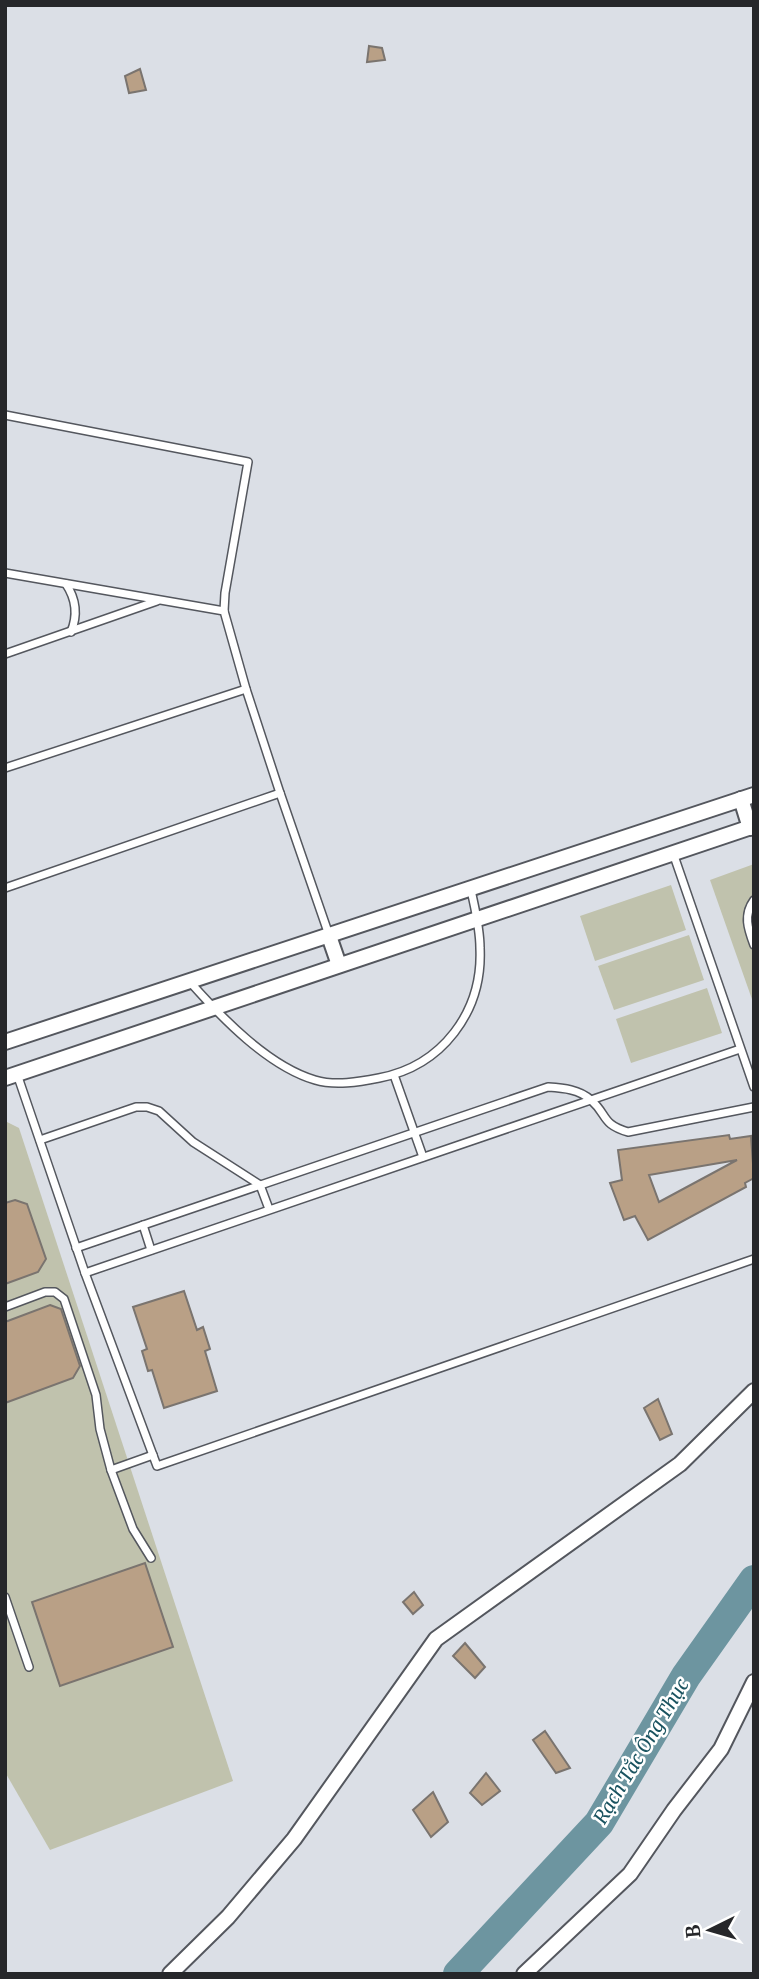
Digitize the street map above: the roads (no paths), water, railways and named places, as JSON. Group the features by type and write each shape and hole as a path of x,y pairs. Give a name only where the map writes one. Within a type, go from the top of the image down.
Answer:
{"street":[{"path":"5,1042 748,797 752,831 672,852 11,1076"},
{"path":"329,936 339,965"},
{"path":"170,1974 228,1917 294,1839 436,1639 681,1464 754,1391"},
{"path":"524,1974 630,1874 721,1749 754,1682"}],"lane":[{"path":"5,415 248,462 224,611 246,689 329,936"},
{"path":"5,573 224,611"},
{"path":"65,584 76,607 70,632"},
{"path":"5,654 158,601"},
{"path":"5,768 246,689"},
{"path":"5,888 280,793"},
{"path":"672,852 754,1087"},
{"path":"190,982 213,1008 272,1059 316,1080 351,1083 394,1075 435,1054 463,1022 476,990 481,950 471,890"},
{"path":"754,900 747,912 748,929 754,945"},
{"path":"85,1273 740,1049"},
{"path":"394,1075 423,1157"},
{"path":"11,1076 40,1140 76,1248 157,1466 754,1259"},
{"path":"76,1248 548,1087 573,1089 591,1100 605,1121 628,1132 754,1107"},
{"path":"40,1140 136,1107 147,1107 159,1111 194,1142 260,1185 269,1209"},
{"path":"143,1225 151,1250"},
{"path":"5,1307 45,1292 55,1292 64,1300 96,1395 100,1429 111,1470 133,1529 151,1558"},
{"path":"111,1470 153,1455"},
{"path":"5,1597 29,1667"}],"waterway":[{"name":"Rạch Tắc Ông Thục","path":"458,1974 599,1823 686,1676 754,1580"}]}
